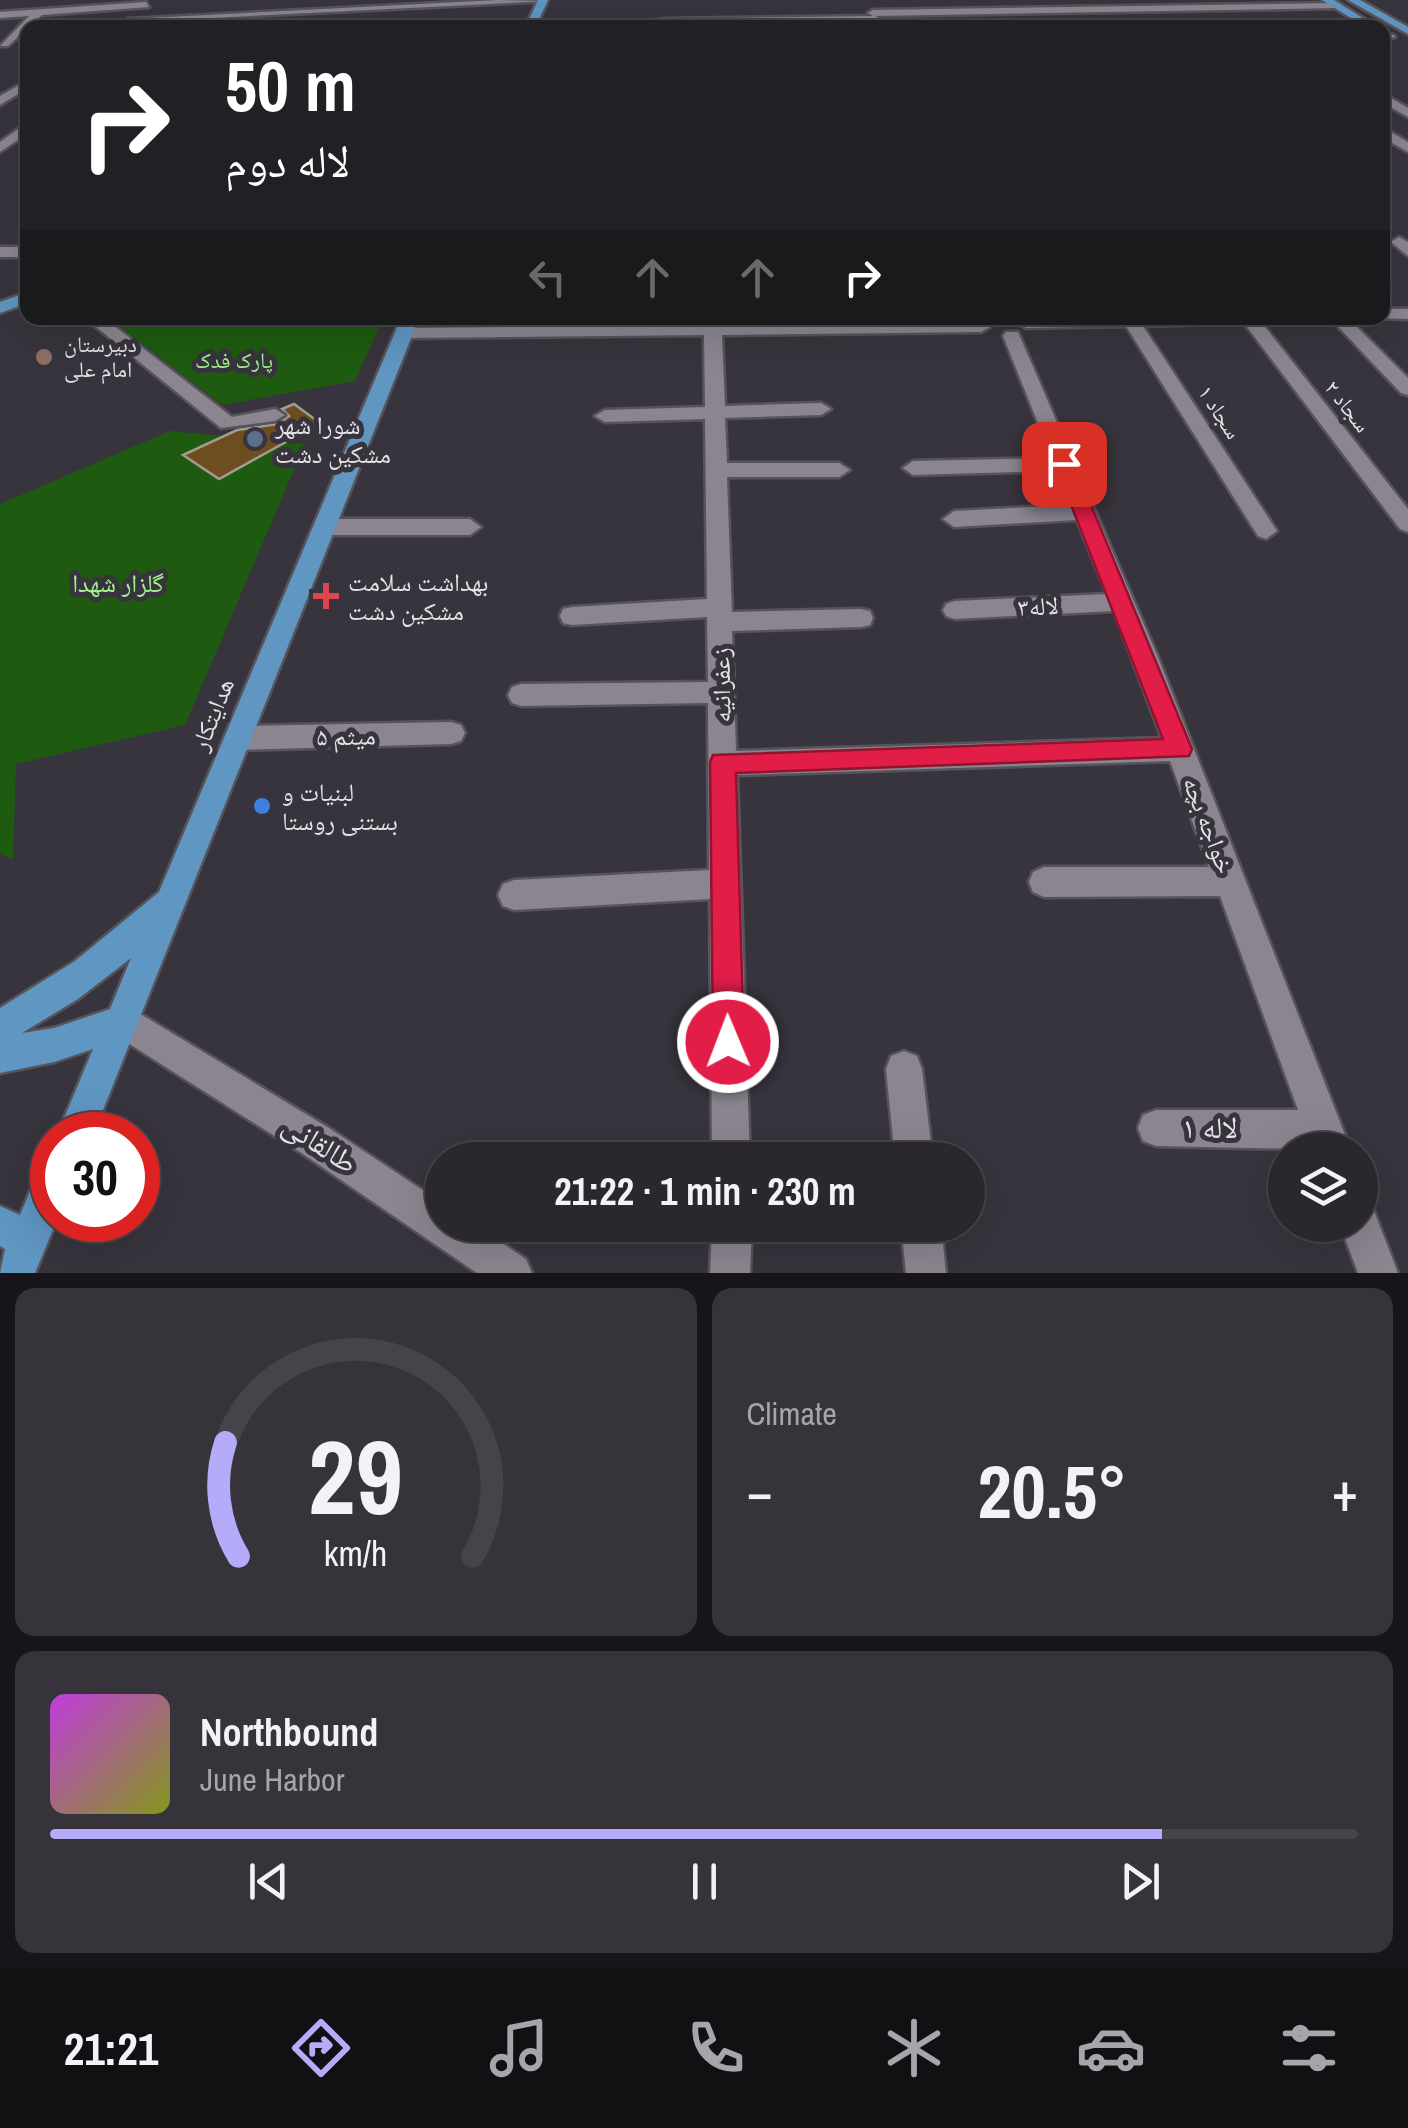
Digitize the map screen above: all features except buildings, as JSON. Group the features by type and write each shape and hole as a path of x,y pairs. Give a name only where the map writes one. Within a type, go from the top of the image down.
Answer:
{"main road":[{"path":"1352,0 1388,20"},
{"path":"1332,3 1360,20"},
{"name":"هدایتکار","path":"84,1112 407,325"},
{"path":"0,1026 58,995 89,973 175,895"},
{"path":"0,1055 54,1046 124,1021"},
{"path":"15,1246 30,1222"}],"street":[{"path":"248,20 259,0"},
{"path":"868,0 876,20 952,12 1332,3"},
{"path":"995,0 1007,11"},
{"path":"1070,0 1088,20"},
{"path":"184,20 362,5 463,7 542,1"},
{"path":"0,16 148,2"},
{"path":"1215,8 1228,18"},
{"path":"1119,9 1131,20"},
{"path":"1027,10 1034,20"},
{"path":"30,20 40,12"},
{"path":"617,20 618,12"},
{"path":"952,12 958,20"},
{"path":"0,148 20,132"},
{"path":"1391,136 1408,148"},
{"path":"103,325 228,424 275,415"},
{"name":"زعفرانیه","path":"713,325 731,1142"},
{"name":"سجاد ۱","path":"1134,325 1266,531"},
{"name":"سجاد ۲","path":"1254,325 1408,524"},
{"path":"1346,325 1408,389"},
{"name":"خواجه بچه","path":"1019,326 1064,464 1180,749 1324,1132"},
{"path":"605,416 821,409"},
{"path":"913,468 1064,464"},
{"path":"716,470 839,470"},
{"path":"954,520 1084,512"},
{"path":"325,526 470,527"},
{"name":"لاله۳","path":"955,610 1122,602"},
{"path":"572,616 719,614 861,618"},
{"path":"521,695 721,692"},
{"name":"میثم ۵","path":"240,738 451,733"},
{"path":"722,762 1180,749"},
{"path":"1044,882 1230,882"},
{"path":"514,894 725,884"},
{"name":"طالقانی","path":"124,1021 316,1141 512,1273"},
{"path":"904,1070 912,1142"},
{"name":"لاله ۱","path":"1156,1128 1268,1135"},
{"path":"730,1273 731,1242"},
{"path":"922,1242 926,1273"},
{"path":"1366,1242 1378,1273"}],"green space":[{"name":"پارک فدک","path":"118,325 380,325 355,381 222,405"},
{"name":"گلزار شهدا","path":"170,431 305,444 185,725 16,764 13,859 0,854 0,504"}],"place":[{"name":"دبیرستان امام علی","path":"44,357"},
{"name":"شورا شهر مشکین دشت","path":"255,439"},
{"name":"بهداشت سلامت مشکین دشت","path":"326,596"},
{"name":"لبنیات و بستنی روستا","path":"262,806"}],"route":[{"path":"728,1042 722,762 1180,749 1064,464"}]}
